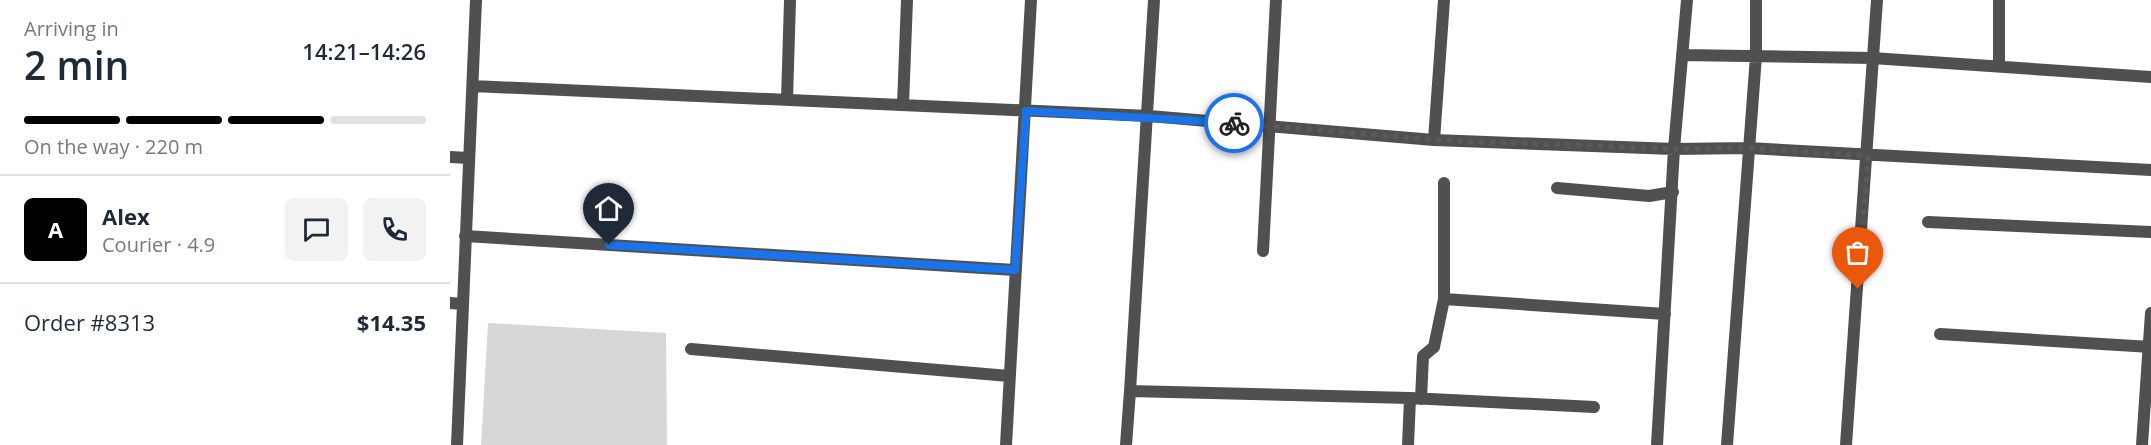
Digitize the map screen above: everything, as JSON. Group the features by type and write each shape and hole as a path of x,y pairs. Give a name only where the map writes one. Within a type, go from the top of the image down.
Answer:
{"street":[{"path":"457,445 456,303 465,236 476,0"},
{"path":"787,100 790,0"},
{"path":"903,105 907,0"},
{"path":"1006,445 1031,0"},
{"path":"1126,445 1149,116 1154,0"},
{"path":"1263,251 1276,0"},
{"path":"1434,140 1444,0"},
{"path":"1657,445 1674,149 1688,0"},
{"path":"1727,445 1756,56 1756,0"},
{"path":"1846,445 1868,156 1877,0"},
{"path":"1999,0 1999,66"},
{"path":"1682,55 1872,58 2151,76"},
{"path":"473,86 1149,116 1434,140 1674,149 1748,148 2151,170"},
{"path":"450,157 469,158"},
{"path":"1408,445 1423,356 1434,347 1444,299 1444,183"},
{"path":"1557,188 1649,196 1673,192"},
{"path":"1928,222 2151,232"},
{"path":"465,236 1015,270"},
{"path":"1444,299 1665,314"},
{"path":"2142,445 2151,313"},
{"path":"1940,334 2150,347"},
{"path":"691,349 1009,376"},
{"path":"1130,391 1415,398 1594,407"}],"shaded area":[{"path":"488,323 666,333 667,445 481,445"}],"way so far":[{"path":"1234,123 1434,140 1674,149 1748,148 1868,156 1858,289"}],"route":[{"path":"609,245 1015,270 1026,111 1149,116 1234,123"}]}
